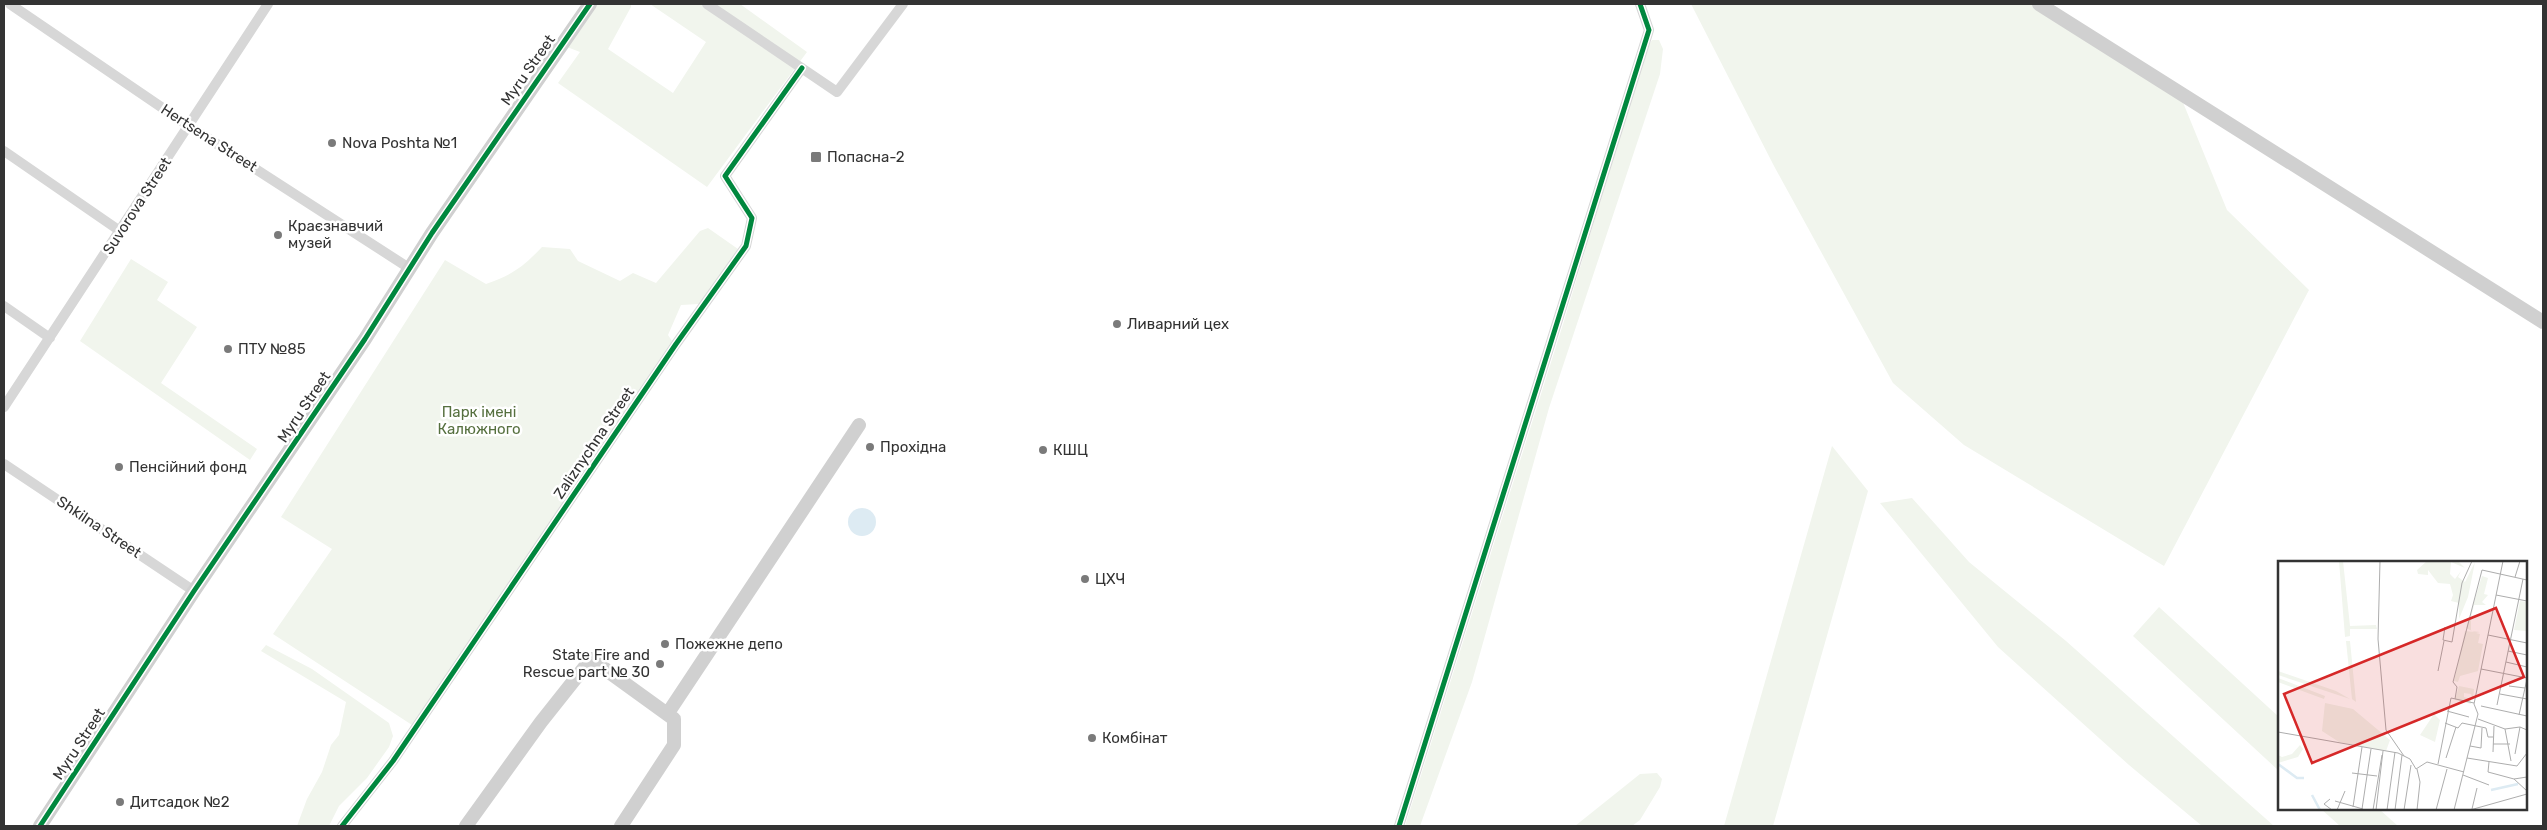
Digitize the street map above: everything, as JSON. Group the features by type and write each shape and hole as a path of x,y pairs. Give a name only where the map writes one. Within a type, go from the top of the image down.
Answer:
{"street":[{"name":"Hertsena Street","path":"10,4 189,126 409,268"},
{"name":"Suvorova Street","path":"4,408 268,4"},
{"name":"Myru Street","path":"40,826 194,591 356,352 409,268 590,4"},
{"path":"707,4 837,92 903,4"},
{"path":"1400,826 1649,30 1640,4"},
{"path":"2039,4 2543,322"},
{"name":"Zaliznychna Street","path":"342,826 393,761 676,344 746,246 752,218 725,176 802,68"},
{"path":"4,151 120,231"},
{"path":"4,306 50,338"},
{"path":"668,713 859,425"},
{"name":"Shkilna Street","path":"4,464 194,591"},
{"path":"466,826 541,722 591,658 674,718 674,745 621,826"}],"green space":[{"path":"597,4 631,4 608,49 673,93 706,42 650,4 740,4 807,52 707,187 558,83 580,52 567,47"},
{"path":"1691,4 2036,4 2182,100 2227,210 2309,290 2164,566 1964,445 1893,383 1774,166"},
{"path":"1652,40 1659,40 1663,49 1660,74 1549,408 1472,682 1420,826 1405,826 1564,321 1646,49"},
{"name":"Парк імені Калюжного","path":"708,228 738,249 699,304 681,305 668,335 672,341 412,725 273,634 332,549 281,517 445,260 486,284 517,270 542,247 570,249 578,261 620,281 633,273 656,283 700,231"},
{"path":"131,259 168,282 157,300 197,327 161,383 257,449 250,460 80,341"},
{"path":"1832,446 1868,491 1773,826 1724,826"},
{"path":"1912,498 1969,562 2066,641 2274,826 2202,826 2129,765 1998,647 1880,503"},
{"path":"2159,607 2278,716 2278,770 2133,636"},
{"path":"266,645 312,669 389,723 393,736 389,747 367,778 339,806 329,826 297,826 307,799 322,772 331,745 339,735 346,702 261,651"},
{"path":"1657,773 1662,779 1660,787 1640,820 1632,826 1575,826 1640,774"},
{"path":"2322,810 2380,810 2398,826 2340,826"}],"shaded area":[{"path":"862,508 872,512 876,522 872,532 862,536 852,532 848,522 852,512"}],"cycle path":[{"path":"40,826 194,591 365,339 432,233 590,4"},
{"path":"1399,826 1649,30 1640,4"},
{"path":"342,826 393,761 676,344 746,246 752,218 725,176 802,68"}],"place":[{"name":"Nova Poshta №1","path":"332,143"},
{"name":"Попасна-2","path":"816,157"},
{"name":"Краєзнавчий музей","path":"278,235"},
{"name":"Ливарний цех","path":"1117,324"},
{"name":"ПТУ №85","path":"228,349"},
{"name":"Прохідна","path":"870,447"},
{"name":"КШЦ","path":"1043,450"},
{"name":"Пенсійний фонд","path":"119,467"},
{"name":"ЦХЧ","path":"1085,579"},
{"name":"Пожежне депо","path":"665,644"},
{"name":"State Fire and Rescue part № 30","path":"660,664"},
{"name":"Комбінат","path":"1092,738"},
{"name":"Дитсадок №2","path":"120,802"}]}
